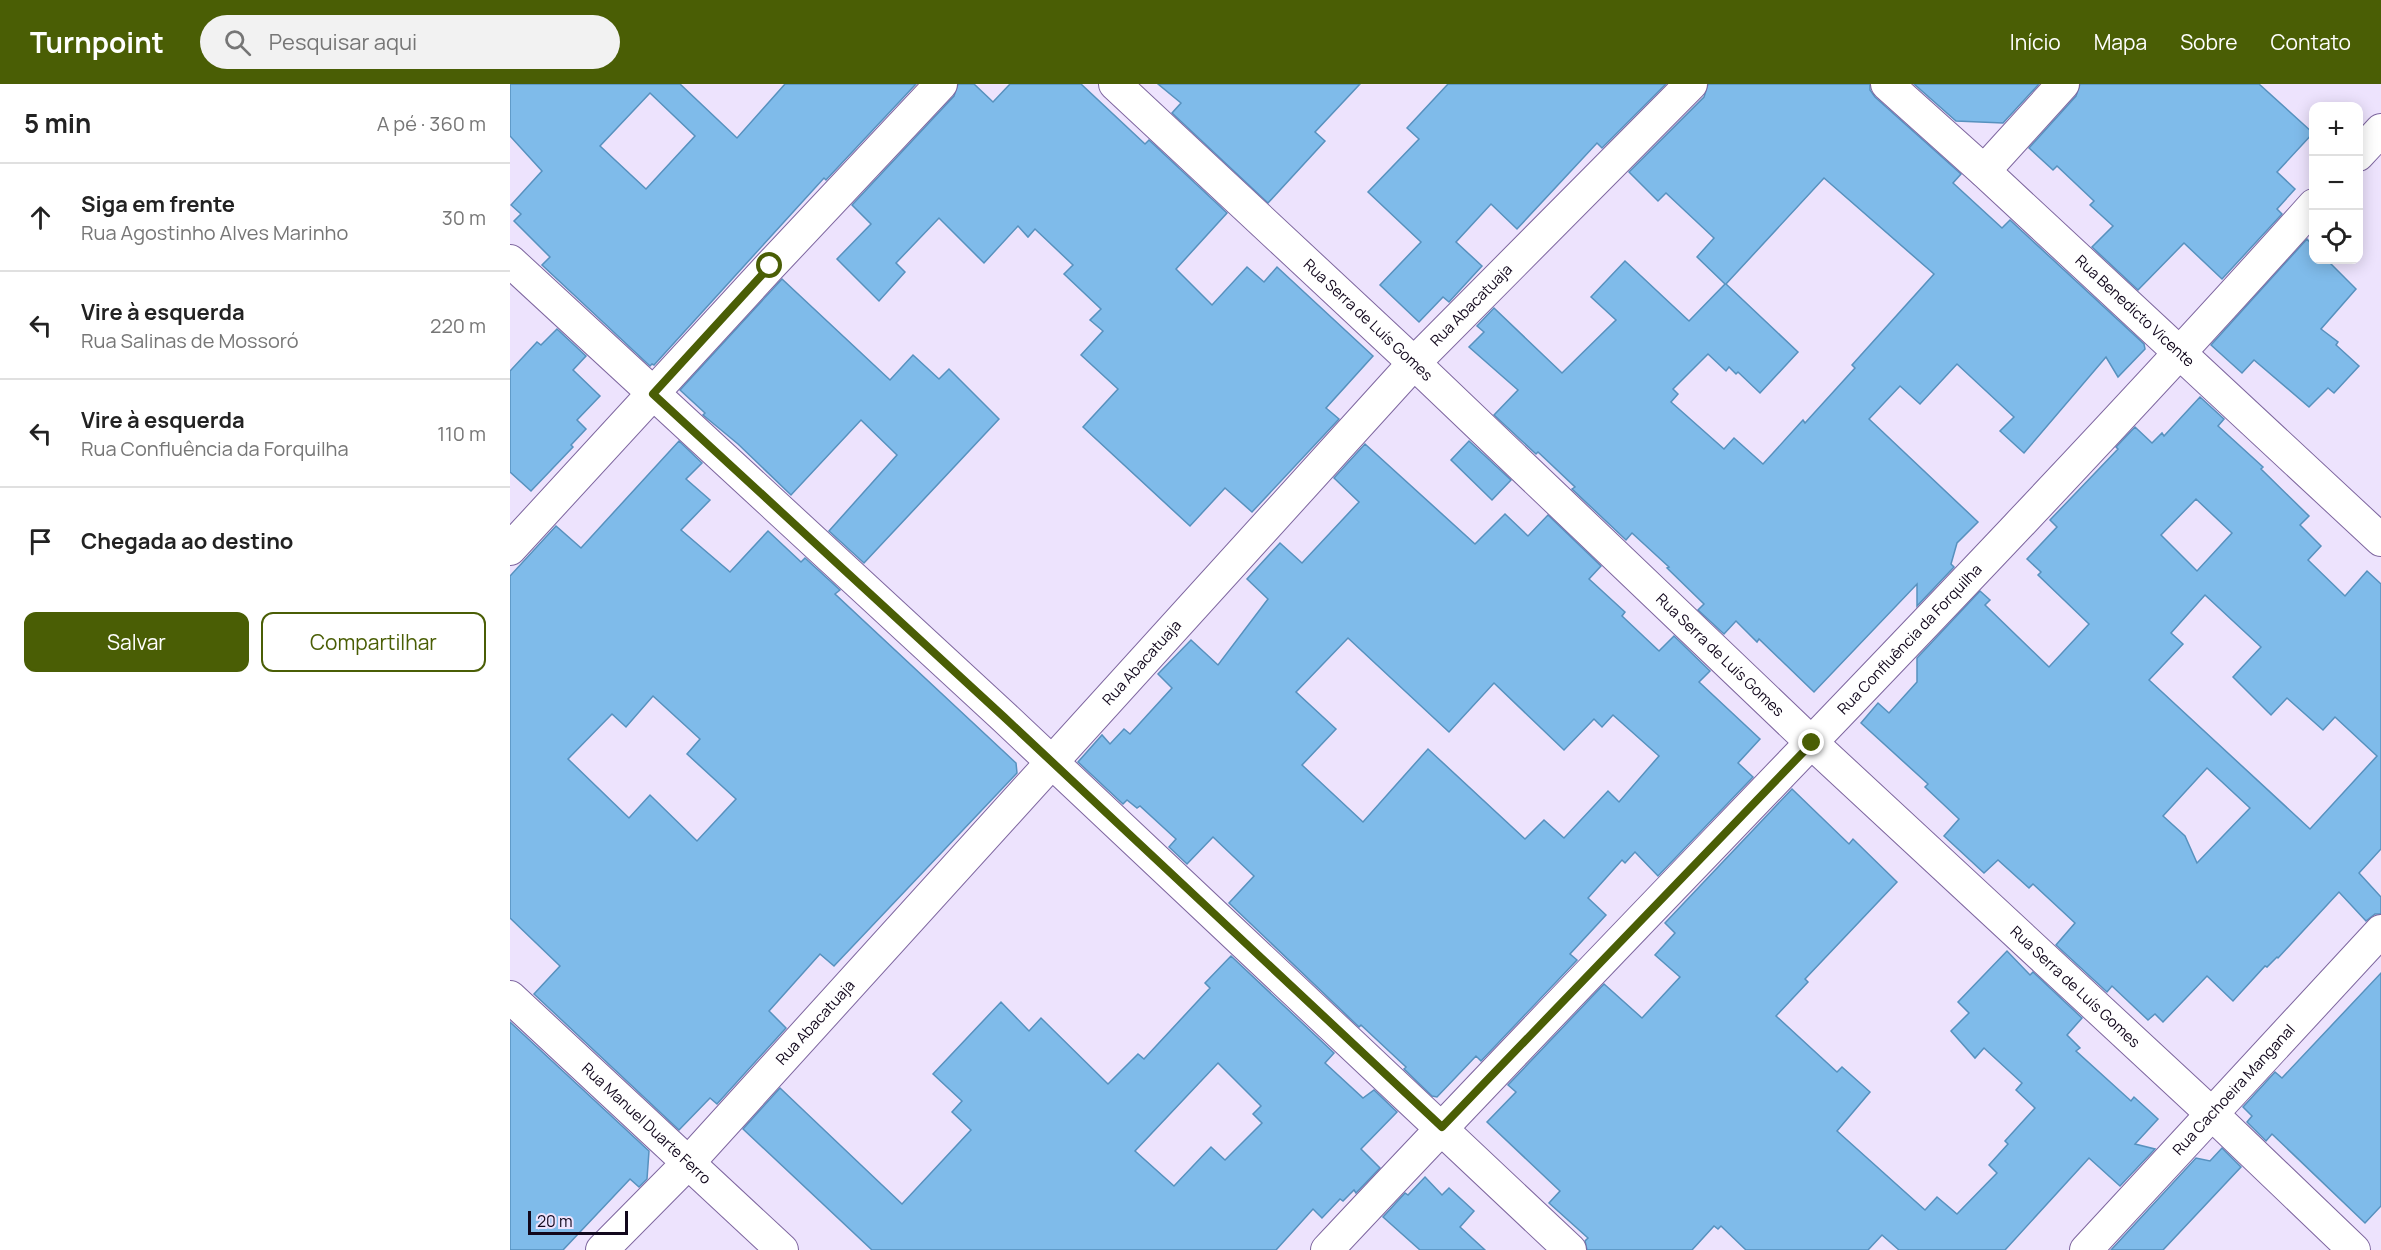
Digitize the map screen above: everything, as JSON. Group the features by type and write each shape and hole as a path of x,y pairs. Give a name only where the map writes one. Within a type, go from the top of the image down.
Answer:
{"street":[{"path":"510,549 941,84"},
{"name":"Rua Serra de Luís Gomes","path":"1115,84 1414,363 1812,743 2213,1114 2354,1250"},
{"name":"Rua Abacatuaja","path":"602,1250 689,1162 1414,363 1691,84"},
{"name":"Rua Benedicto Vicente","path":"1887,84 1984,171 2381,540"},
{"path":"1984,171 2063,84"},
{"path":"2363,150 2381,130"},
{"name":"Rua Confluência da Forquilha","path":"1327,1250 2180,355 2309,210"},
{"path":"510,261 1442,1127 1570,1250"},
{"name":"Rua Cachoeira Manganal","path":"2086,1250 2381,931"},
{"name":"Rua Manuel Duarte Ferro","path":"510,997 782,1250"}],"building":[{"path":"510,84 680,84 737,138 785,84 916,84 826,180 824,178 654,365 650,366 542,265 550,257 514,221 521,214 511,205 542,171 510,136","holes":["650,93 695,136 646,189 600,146"]},
{"path":"958,84 974,84 993,102 1010,84 1081,84 1145,144 1149,140 1227,213 1176,269 1212,305 1247,267 1264,282 1277,267 1373,356 1326,408 1339,419 1252,512 1225,488 1190,526 1083,427 1118,389 1081,355 1103,331 1090,320 1101,309 1064,274 1073,265 1035,229 1028,237 1018,226 984,263 939,218 896,263 905,272 879,301 837,259 871,224 852,205 954,96"},
{"path":"1158,84 1360,84 1315,132 1325,141 1268,203 1172,113 1181,103"},
{"path":"1448,84 1666,84 1602,148 1597,143 1517,229 1491,204 1456,242 1482,266 1449,302 1443,297 1419,322 1380,285 1421,242 1368,192 1419,139 1407,128"},
{"path":"1708,84 1870,84 1870,90 1875,97 1961,174 1953,183 2002,228 2010,220 2144,344 2145,349 2118,377 2106,357 2024,453 2000,431 2014,417 1957,364 1920,404 1900,386 1869,419 1978,522 1957,543 1951,564 1954,567 1917,606 1917,584 1814,692 1759,639 1757,642 1736,621 1724,634 1698,610 1704,604 1667,568 1669,567 1632,533 1626,540 1572,489 1575,487 1494,415 1518,390 1469,347 1484,332 1477,326 1494,308 1562,373 1616,320 1591,297 1625,261 1689,321 1725,284 1697,257 1714,238 1666,193 1658,201 1629,172 1704,97","holes":["1824,178 1934,274 1852,365 1855,368 1805,423 1803,420 1763,464 1734,438 1724,449 1671,402 1678,394 1673,389 1708,354 1726,371 1729,367 1736,374 1738,372 1760,393 1798,352 1726,284"]},
{"path":"1914,84 2039,84 2003,123 1956,121"},
{"path":"2080,84 2259,84 2309,129 2309,137 2277,172 2295,189 2277,209 2282,214 2222,279 2184,243 2138,290 2092,247 2113,226 2090,205 2094,201 2057,166 2053,170 2029,148 2076,96"},
{"path":"2307,239 2309,241 2309,264 2331,264 2356,289 2321,329 2338,342 2336,345 2359,366 2334,393 2328,388 2309,407 2254,360 2242,373 2211,345"},
{"path":"782,279 890,380 913,355 939,379 949,369 999,419 864,563 829,531 897,455 861,420 791,495 738,444 703,415 705,413 680,390"},
{"path":"557,329 586,356 573,370 600,396 577,420 586,429 571,445 573,447 531,491 510,472 510,371 537,342 541,345"},
{"path":"2200,397 2224,419 2218,426 2263,467 2261,469 2309,516 2300,525 2321,546 2308,560 2345,596 2367,571 2381,584 2381,849 2359,873 2381,897 2381,914 2375,914 2366,921 2339,892 2278,958 2267,967 2265,966 2233,1001 2207,976 2163,1022 2155,1014 2148,1020 2112,986 2107,992 2056,945 2075,923 2033,884 2029,888 1998,860 1984,873 1944,836 1959,819 1925,787 1928,784 1861,723 1878,703 1889,713 1917,682 1917,658 1980,591 1990,600 1985,605 2049,667 2089,624 2038,575 2041,572 2027,559 2057,527 2050,520 2118,449 2116,447 2135,427 2152,443 2162,433 2164,436","holes":["2196,499 2232,533 2197,571 2161,535","2205,595 2261,647 2233,677 2271,715 2287,698 2323,730 2335,717 2377,756 2310,829 2149,680 2183,644 2171,633","2207,768 2250,808 2197,863 2185,836 2163,816"]},
{"path":"679,441 702,463 686,479 710,500 681,530 730,572 768,531 801,562 805,558 840,590 835,594 1016,763 1017,773 834,966 820,954 769,1011 786,1028 717,1104 710,1098 679,1130 534,994 560,966 510,918 510,576 556,526 581,548","holes":["653,696 700,739 687,754 736,799 697,841 650,795 629,818 568,759 612,714 626,727"]},
{"path":"1469,441 1511,480 1492,500 1451,460"},
{"path":"1365,444 1475,544 1505,514 1528,536 1548,515 1601,566 1589,579 1625,612 1622,616 1659,651 1674,636 1710,671 1699,682 1760,739 1738,763 1753,777 1658,876 1635,852 1625,863 1622,860 1588,898 1606,915 1570,954 1577,960 1481,1061 1476,1056 1437,1097 1432,1096 1404,1069 1406,1067 1361,1025 1359,1027 1229,903 1254,876 1213,837 1187,864 1169,847 1176,839 1140,806 1137,808 1127,800 1123,804 1078,762 1102,735 1110,744 1124,729 1130,734 1172,688 1158,674 1191,640 1218,665 1268,599 1247,579 1280,543 1302,563 1359,502 1334,478","holes":["1348,638 1449,732 1494,683 1564,750 1594,719 1602,727 1613,715 1659,756 1619,802 1608,791 1564,838 1544,820 1525,839 1428,749 1363,822 1302,765 1336,729 1296,692"]},
{"path":"1792,789 1849,844 1853,839 1897,882 1805,979 1808,982 1776,1016 1837,1072 1842,1067 1870,1092 1837,1131 1925,1210 1937,1197 1957,1214 1997,1173 1989,1165 2008,1144 2005,1141 2035,1108 2016,1090 2022,1083 1984,1048 1975,1058 1951,1031 1969,1013 1958,1002 2007,951 2030,975 2033,972 2082,1018 2067,1035 2080,1048 2076,1051 2131,1101 2134,1097 2158,1119 2135,1144 2155,1149 2120,1186 2089,1158 2005,1250 1899,1250 1882,1235 1868,1250 1746,1250 1721,1226 1718,1229 1714,1226 1692,1250 1587,1250 1585,1241 1588,1238 1549,1203 1560,1191 1487,1122 1516,1092 1508,1085 1604,984 1642,1018 1680,977 1655,955 1675,933 1665,923"},
{"path":"1231,956 1334,1053 1325,1063 1363,1098 1374,1090 1397,1112 1361,1149 1380,1168 1356,1193 1354,1190 1343,1201 1340,1199 1322,1218 1313,1209 1276,1250 872,1250 743,1129 780,1088 902,1204 971,1130 952,1112 962,1101 933,1074 1001,1002 1029,1031 1041,1018 1108,1084 1138,1054 1144,1059 1210,988 1205,983","holes":["1218,1063 1261,1106 1253,1114 1262,1123 1225,1160 1211,1147 1174,1186 1135,1151"]},
{"path":"2381,973 2381,1206 2365,1223 2272,1134 2266,1141 2247,1122 2252,1116 2243,1107 2275,1072 2282,1078"},
{"path":"510,1022 649,1151 647,1179 639,1187 630,1179 563,1250 510,1250"},
{"path":"2222,1148 2241,1167 2163,1250 2111,1250 2196,1158 2210,1161"},
{"path":"1425,1177 1442,1195 1449,1188 1474,1211 1460,1227 1485,1250 1420,1250 1383,1217 1405,1193 1408,1195"}],"route":[{"path":"770,266 653,394 1004,717 1442,1127 1812,743"}]}
